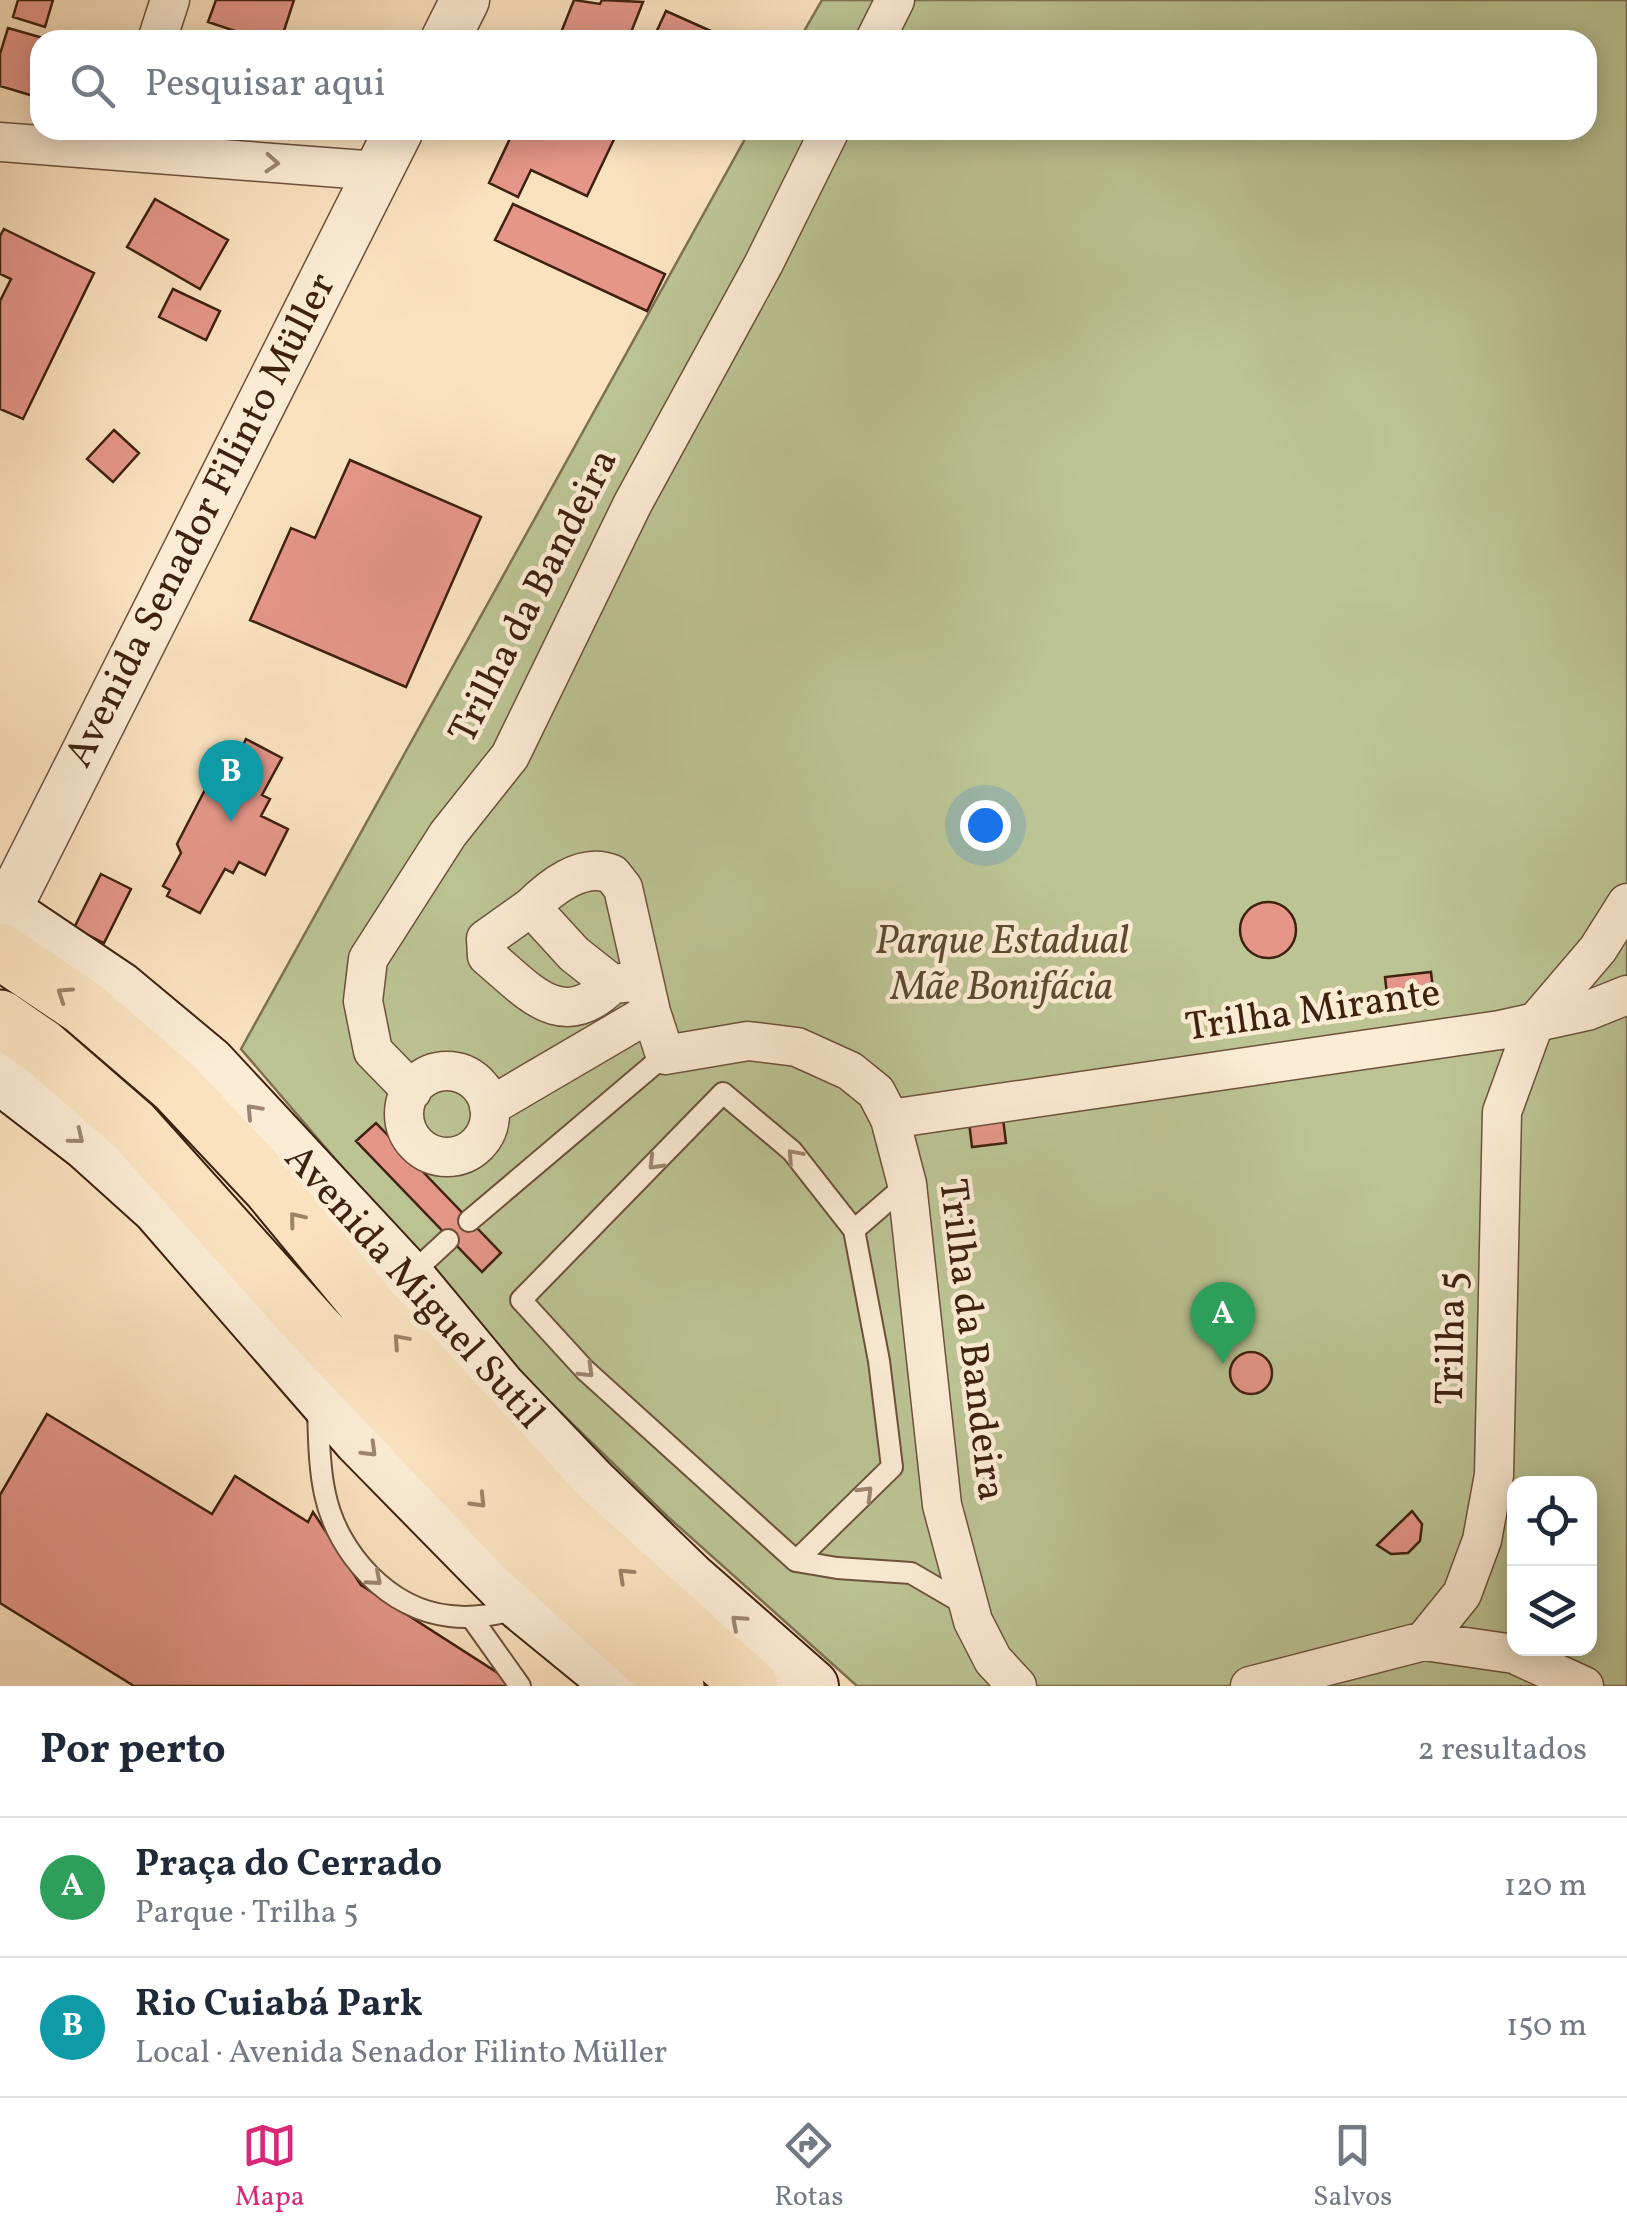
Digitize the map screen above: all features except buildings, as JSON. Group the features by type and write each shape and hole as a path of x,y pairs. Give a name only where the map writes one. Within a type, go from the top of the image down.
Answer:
{"highway":[{"path":"2,923 83,1007 176,1086 270,1188 383,1286 542,1532 676,1686"},
{"path":"0,1018 42,1046 134,1126 315,1330 542,1532 750,1686"}],"main road":[{"path":"0,1077 87,1144 158,1208 360,1440 526,1608 621,1686"},
{"name":"Avenida Miguel Sutil","path":"383,1286 500,1388 689,1578 812,1686"}],"street":[{"path":"160,30 170,0"},
{"path":"449,30 465,0"},
{"path":"880,30 895,0"},
{"name":"Trilha da Bandeira","path":"412,1091 374,1051 364,1001 368,958 448,834 510,756 632,503 763,265 825,140"},
{"path":"0,142 124,141 388,151"},
{"name":"Avenida Senador Filinto Müller","path":"2,923 388,151"},
{"path":"635,992 600,996 562,1008 546,1005 486,956 486,940 548,890 589,870 612,874 623,888 635,992 665,1055"},
{"path":"1534,1024 1598,949 1627,903"},
{"path":"531,907 574,954 635,992"},
{"path":"489,1107 635,992"},
{"name":"Trilha Mirante","path":"890,1119 1534,1024 1587,1011 1627,995"},
{"name":"Trilha 5","path":"1424,1641 1462,1594 1482,1540 1491,1492 1500,1306 1502,1112 1534,1024"},
{"name":"Trilha da Bandeira","path":"665,1055 748,1041 798,1047 850,1070 876,1092 890,1119 908,1184 942,1505 967,1605 992,1660 1017,1686"},
{"path":"454,1072 472,1078 485,1093 489,1107 488,1130 477,1146 460,1156 441,1158 423,1150 410,1136 404,1118 407,1099 417,1083 434,1074 454,1072"},
{"path":"1250,1686 1424,1641 1514,1654 1584,1686"}],"lane":[{"path":"469,1221 665,1055"},
{"path":"796,1561 892,1467 879,1361 854,1230 792,1151 723,1094 521,1300 585,1370 796,1561 911,1573 967,1605"},
{"path":"854,1230 908,1184"},
{"path":"383,1286 448,1240"},
{"path":"318,1392 325,1496 353,1555 374,1580 419,1608 450,1616 472,1617 526,1608"},
{"path":"472,1617 520,1686"}],"green space":[{"name":"Parque Estadual Mãe Bonifácia","path":"822,0 1627,0 1627,1686 857,1686 667,1516 508,1361 241,1049 744,140 1597,140 1597,30 805,30"}],"place":[{"name":"Rio Cuiabá Park","path":"231,822"},
{"name":"Praça do Cerrado","path":"1223,1364"}]}
